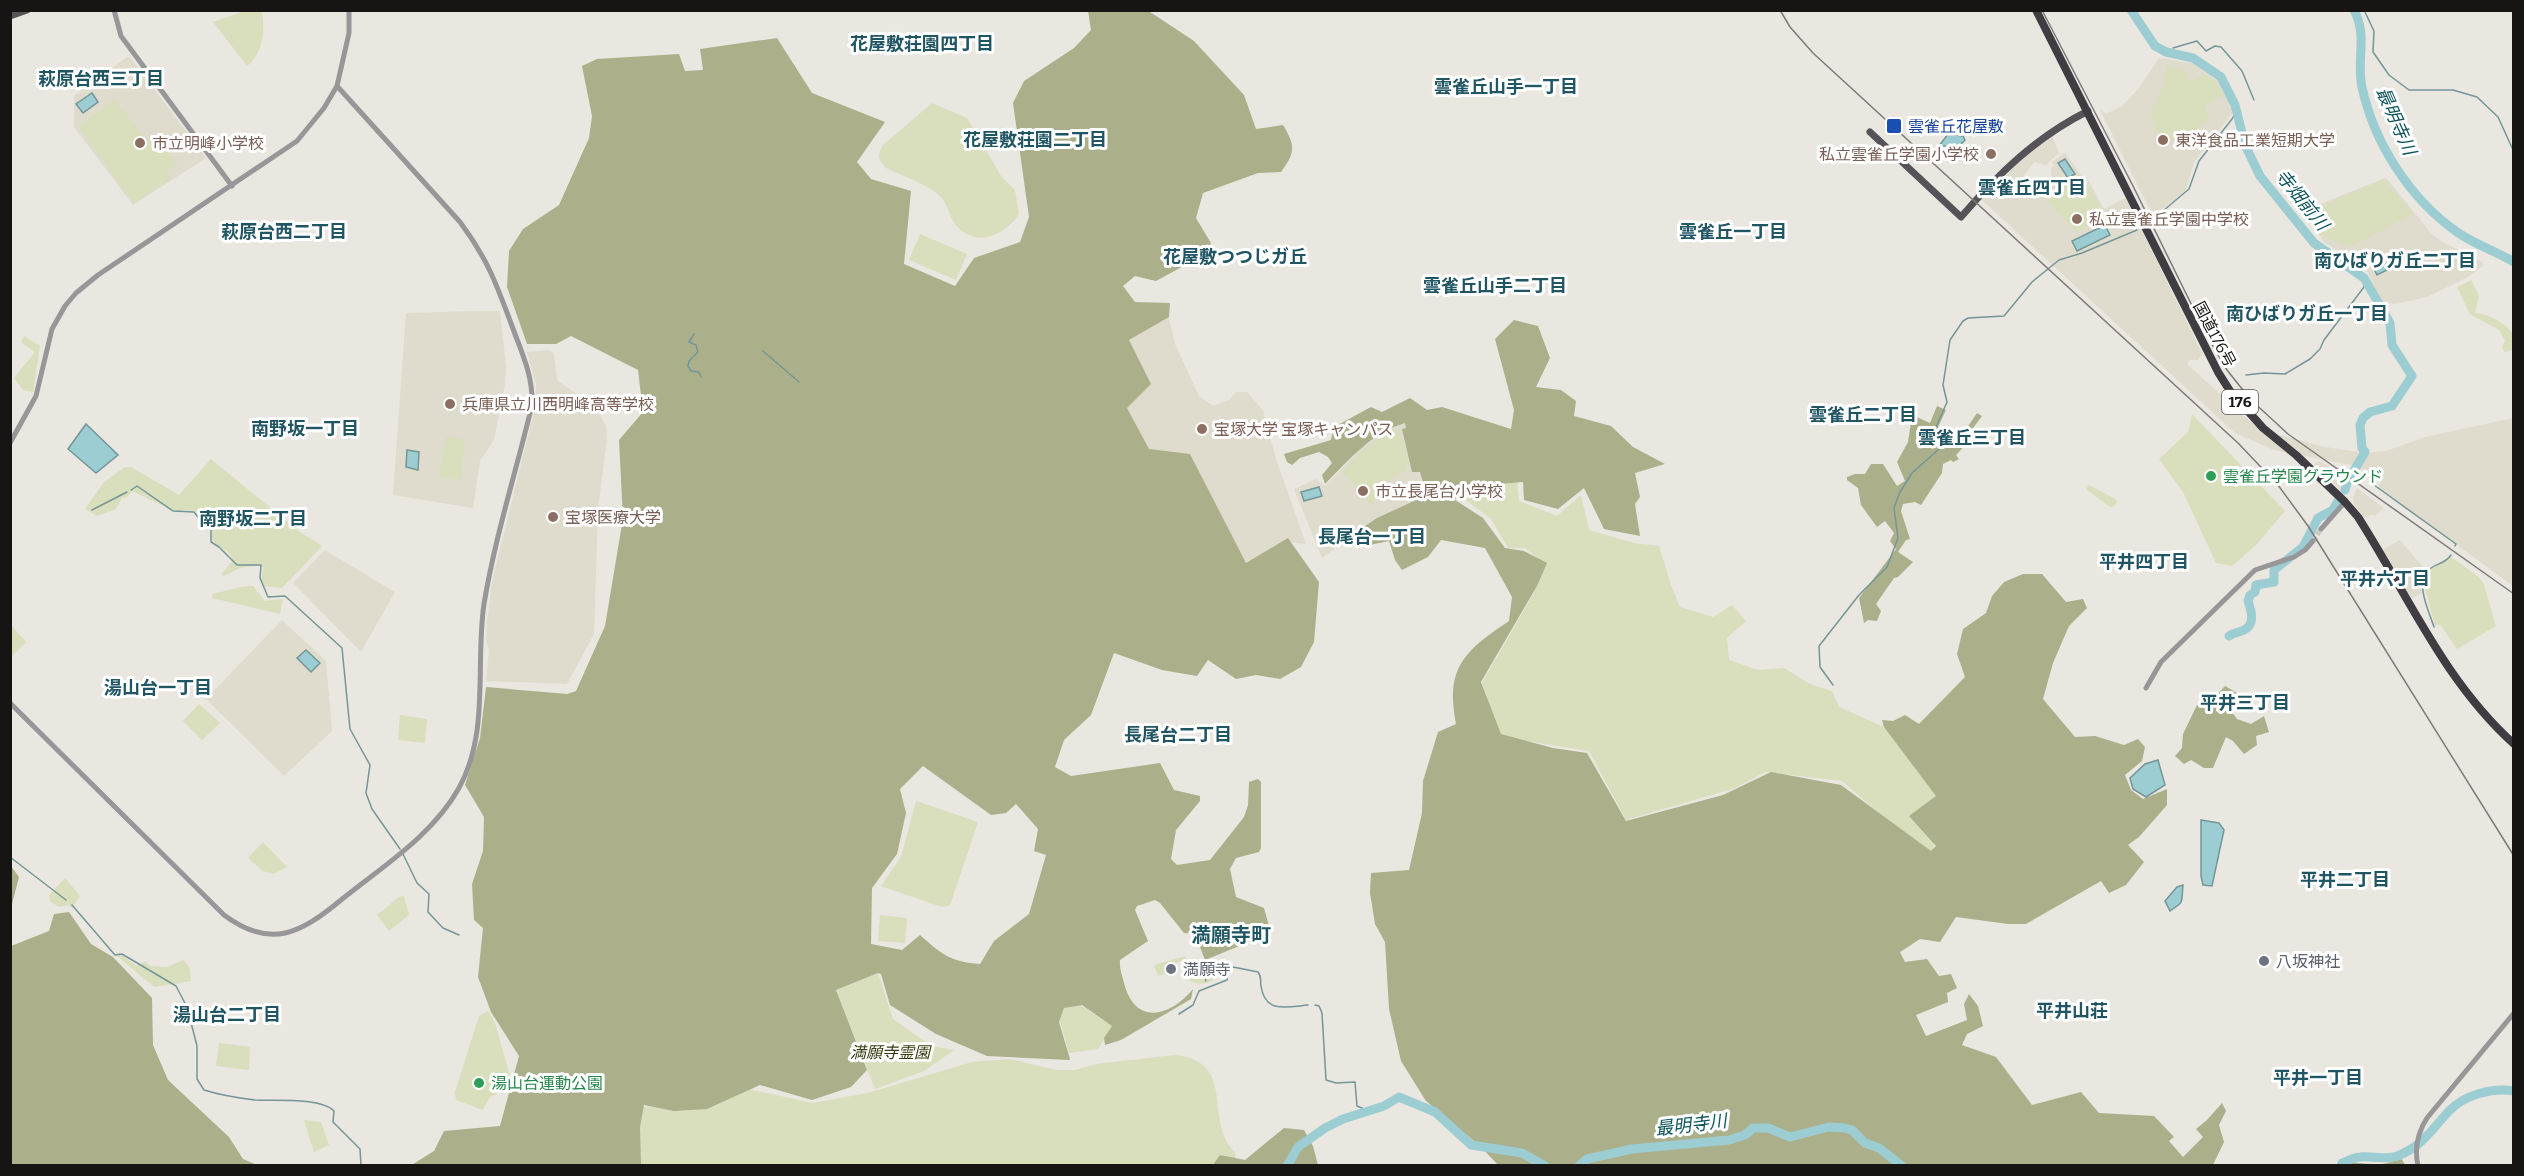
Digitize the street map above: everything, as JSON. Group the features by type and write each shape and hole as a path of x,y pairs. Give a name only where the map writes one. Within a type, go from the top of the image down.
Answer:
{"highway":[{"name":"国道176号","path":"2036,10 2192,324 2230,391 2263,429 2296,455 2345,502 2367,531 2462,689 2490,723 2514,744"}],"main road":[{"path":"10,16 27,10"},
{"path":"1870,132 1961,217 2005,168 2046,135 2088,111"}],"street":[{"path":"114,10 121,36 232,186"},
{"path":"10,443 36,396 52,329 64,306 76,293 114,264 297,141 324,108 337,86 349,33 349,10"},
{"path":"10,703 224,915 246,929 264,934 281,934 311,924 428,829 446,808 464,778 473,752 479,705 484,608 493,558 529,417 532,393 529,370 495,278 474,240 337,86"},
{"path":"2321,529 2345,502"},
{"path":"2146,688 2161,662 2255,570 2294,557 2306,550 2313,541"},
{"path":"2418,1164 2416,1150 2419,1134 2427,1118 2514,1013"}],"shaded area":[{"name":"市立明峰小学校","path":"130,57 206,158 133,205 74,127 74,96"},
{"name":"東洋食品工業短期大学","path":"2159,58 2192,63 2219,82 2232,106 2232,114 2194,162 2186,190 2158,212 2155,220 2100,110 2106,114 2122,106 2139,88"},
{"path":"2052,136 2059,153 2046,165 2034,162 2024,175 2043,190 2052,181 2051,168 2054,166 2052,162 2065,152 2083,178 2086,176 2104,209 2126,198 2202,353 2198,360 2190,360 2187,364 2255,426 2264,431 2325,447 2366,453 2386,451 2425,437 2513,418 2513,586 2378,487 2382,479 2351,465 2274,450 2235,433 1982,200 2030,151"},
{"path":"2385,178 2431,233 2441,241 2482,262 2483,266 2468,277 2427,297 2395,304 2381,302 2366,268 2324,242 2310,222 2317,217 2320,204"},
{"name":"兵庫県立川西明峰高等学校","path":"500,311 506,366 505,384 494,440 480,461 473,508 393,495 406,313"},
{"name":"宝塚大学 宝塚キャンパス","path":"1168,314 1175,344 1199,396 1213,406 1229,400 1236,392 1247,392 1263,410 1276,459 1306,544 1292,542 1246,569 1147,449 1124,407 1127,337"},
{"name":"宝塚医療大学","path":"550,350 554,354 557,380 595,407 606,426 607,439 598,510 594,634 567,684 486,681 489,650 486,641 487,621 492,582 536,403 536,384 527,352"},
{"name":"市立長尾台小学校","path":"1405,423 1432,494 1374,521 1322,558 1294,489 1316,479 1325,486 1361,448 1389,428"},
{"path":"2320,461 2346,479 2341,490 2314,464"},
{"path":"2357,488 2384,508 2375,516 2364,518 2354,504 2353,498"},
{"path":"2400,540 2426,571 2421,583 2422,593 2411,599 2382,550"},
{"path":"325,550 395,592 361,652 293,583"},
{"path":"282,620 326,661 332,731 284,776 206,699"}],"green space":[{"path":"247,10 262,11 263,26 260,48 247,66 213,22"},
{"path":"1147,10 1194,41 1244,95 1256,129 1283,125 1290,138 1291,154 1281,172 1258,173 1203,193 1196,218 1211,243 1205,260 1189,263 1156,281 1135,276 1123,286 1135,302 1170,303 1169,317 1129,340 1151,384 1127,408 1149,449 1190,454 1246,563 1288,538 1319,582 1314,642 1301,667 1280,679 1256,675 1236,679 1208,660 1197,676 1162,670 1114,653 1091,715 1064,740 1055,767 1071,776 1160,763 1174,790 1200,796 1200,801 1176,830 1171,859 1177,865 1210,860 1244,817 1248,805 1249,782 1258,779 1261,782 1261,848 1259,852 1236,858 1230,869 1236,897 1264,908 1271,933 1205,960 1195,934 1184,933 1160,903 1155,900 1137,906 1135,910 1148,941 1120,960 1129,997 1136,1006 1154,1013 1174,1006 1193,989 1191,999 1121,1040 1105,1045 1104,1038 1112,1026 1082,1005 1064,1008 1059,1022 1069,1060 987,1056 936,1034 890,1005 881,974 878,973 836,990 867,1070 851,1087 812,1100 760,1085 707,1109 674,1111 644,1105 640,1127 641,1165 410,1166 434,1151 444,1131 500,1126 519,1056 491,1012 478,977 483,928 474,920 472,884 483,851 484,817 465,785 480,738 486,687 567,694 576,691 605,626 623,518 619,440 643,412 638,370 571,336 556,344 527,344 507,287 509,251 523,229 559,205 589,138 592,116 582,66 597,59 679,54 685,71 703,70 700,49 777,38 812,93 885,122 857,162 871,179 911,191 904,264 955,286 974,258 1020,242 1029,217 1013,103 1024,81 1074,48 1091,30 1088,11","holes":["923,766 991,815 1006,813 1016,804 1038,829 1034,851 1046,855 1029,914 994,941 980,964 947,956 920,935 902,950 871,944 872,888 897,854 906,813 900,789"]},
{"path":"2166,66 2185,70 2191,81 2204,74 2217,83 2223,95 2205,105 2209,118 2196,130 2161,146 2151,111 2165,83"},
{"path":"115,99 147,142 156,136 176,164 166,171 171,179 133,203 79,127"},
{"path":"932,103 967,118 1001,176 1015,190 1019,214 1013,222 989,237 980,238 963,232 955,224 940,196 922,184 886,168 880,160 879,155 883,145"},
{"path":"2075,179 2087,184 2101,208 2096,212 2097,222 2077,232 2049,203 2051,195"},
{"path":"2384,180 2413,214 2349,248 2321,234 2315,225 2321,216 2322,207"},
{"path":"920,234 967,254 956,280 909,260"},
{"path":"2471,280 2479,296 2475,313 2490,317 2507,327 2513,335 2513,350 2504,352 2502,347 2505,341 2499,330 2470,314 2457,287"},
{"path":"1514,320 1538,326 1550,358 1536,387 1561,390 1576,401 1574,416 1611,426 1633,447 1665,464 1635,473 1640,497 1635,504 1640,536 1604,529 1584,488 1558,509 1524,500 1523,482 1463,487 1455,500 1483,518 1505,548 1524,551 1547,563 1537,586 1481,682 1501,734 1553,748 1587,753 1626,821 1723,795 1771,772 1841,785 1931,851 1936,846 1909,816 1936,796 1884,727 1882,720 1893,721 1905,715 1919,724 1965,677 1957,654 1963,629 1986,613 1992,596 2004,582 2023,574 2042,574 2066,602 2083,599 2087,608 2069,626 2053,663 2043,699 2075,737 2095,736 2124,745 2138,739 2145,747 2142,761 2125,775 2131,790 2143,799 2167,789 2167,805 2139,837 2128,845 2144,862 2126,885 2109,893 2101,881 2026,924 1956,917 1940,942 1920,939 1900,952 1905,962 1927,959 1939,976 1951,974 1957,988 1947,993 1948,1002 1916,1015 1926,1036 1967,1020 1964,1004 1969,994 1978,1006 1983,1026 1967,1034 1962,1045 1996,1057 2032,1105 2081,1092 2099,1113 2154,1116 2174,1137 2169,1141 2183,1157 2203,1137 2196,1129 2222,1103 2226,1111 2219,1125 2224,1142 2213,1165 1498,1165 1481,1147 1426,1101 1401,1061 1389,1009 1385,942 1375,924 1370,893 1371,873 1409,870 1422,813 1423,781 1438,732 1456,724 1453,688 1456,675 1470,652 1509,621 1512,597 1485,548 1441,540 1428,557 1402,570 1395,560 1389,541 1360,547 1343,541 1377,518 1427,495 1420,472 1412,472 1402,429 1406,428 1405,423 1393,427 1372,440 1325,484 1322,475 1332,463 1328,457 1319,452 1300,458 1292,465 1287,462 1284,454 1331,440 1334,427 1371,407 1382,412 1410,398 1427,410 1442,407 1511,429 1514,410 1495,339"},
{"path":"24,336 40,346 33,392 23,390 14,378 35,352 21,342"},
{"path":"1937,406 1946,410 1938,427 1960,438 1977,413 1982,416 1970,432 1975,435 1956,455 1959,459 1943,464 1942,473 1921,505 1915,502 1903,504 1901,511 1910,539 1906,540 1898,552 1913,562 1898,577 1894,578 1876,604 1881,611 1877,621 1868,620 1864,623 1859,598 1896,549 1890,541 1894,533 1885,521 1877,527 1861,505 1858,488 1847,480 1847,477 1865,474 1871,464 1883,464 1897,486 1905,481 1897,462 1908,442 1912,415 1930,423"},
{"name":"雲雀丘学園グラウンド","path":"2192,414 2285,511 2256,545 2232,566 2216,563 2183,492 2159,459 2188,432"},
{"path":"1399,429 1409,463 1405,472 1372,487 1376,497 1371,505 1343,472 1375,441"},
{"path":"446,436 465,440 461,480 439,477"},
{"path":"211,459 300,532 322,546 282,588 264,586 261,580 263,568 261,565 240,568 224,576 221,575 233,560 229,553 211,541 211,525 202,521 195,511 176,512 132,491 128,497 122,498 116,509 97,516 85,509 104,482 125,467 131,467 179,495"},
{"path":"1517,480 1519,501 1557,516 1581,495 1589,530 1634,543 1659,546 1680,607 1713,617 1732,605 1746,621 1727,638 1729,660 1758,670 1784,668 1810,684 1832,691 1839,707 1884,727 1944,799 1931,858 1842,781 1765,772 1735,788 1626,820 1589,751 1501,737 1482,683 1534,593 1541,561 1525,548 1508,548 1491,519 1455,492"},
{"path":"2089,485 2117,500 2115,506 2110,507 2086,489"},
{"path":"2451,557 2479,577 2484,585 2496,626 2457,649 2440,624 2435,626 2423,582 2427,572"},
{"path":"253,586 265,601 283,599 280,614 212,598 213,594"},
{"path":"11,625 26,642 10,657"},
{"path":"2225,686 2239,694 2229,708 2237,719 2251,724 2264,716 2269,732 2256,736 2257,745 2244,754 2233,741 2226,737 2213,768 2204,768 2191,760 2184,764 2175,756 2182,748 2183,734 2197,705 2205,708"},
{"path":"199,704 220,723 202,740 183,721"},
{"path":"400,715 427,719 425,743 398,740"},
{"path":"916,801 978,822 950,905 942,907 881,886 901,857"},
{"path":"263,842 287,867 273,874 263,871 248,858"},
{"path":"11,866 19,877 11,908"},
{"path":"65,878 80,896 72,908 69,905 59,907 50,901 49,895"},
{"path":"404,896 409,915 389,931 377,915 399,897"},
{"path":"69,912 91,944 113,957 152,998 153,1045 168,1080 229,1137 243,1159 257,1165 11,1165 11,946 49,931 54,914"},
{"path":"880,915 907,918 905,943 878,941"},
{"path":"118,952 137,966 145,961 150,966 167,967 183,960 190,968 191,981 154,987 117,956"},
{"path":"1185,956 1186,960 1175,963 1177,970 1158,976 1154,965"},
{"path":"1216,961 1221,965 1221,975 1217,978 1200,984 1188,979 1188,970"},
{"name":"満願寺霊園","path":"878,973 893,1019 931,1046 954,1050 924,1071 875,1089 836,990"},
{"path":"1079,1004 1112,1026 1098,1049 1069,1053 1059,1018 1064,1008"},
{"name":"湯山台運動公園","path":"488,1011 495,1023 510,1076 497,1094 490,1097 483,1110 456,1100 455,1092 479,1016"},
{"path":"219,1043 250,1047 249,1070 216,1066"},
{"path":"1174,1055 1194,1060 1206,1068 1213,1080 1221,1125 1226,1139 1235,1152 1236,1159 1220,1166 636,1166 640,1107 717,1105 748,1089 813,1103 868,1093 972,1062 1009,1059 1057,1070 1075,1070 1096,1064"},
{"path":"304,1120 321,1122 329,1145 314,1152"},
{"path":"1284,1128 1304,1130 1313,1146 1318,1165 1213,1165 1220,1155 1245,1160"},
{"path":"2402,1159 2405,1165 2379,1165"},
{"path":"2349,1162 2379,1165 2346,1165"}],"water":[{"path":"92,93 98,102 83,113 76,104"},
{"path":"1948,134 1963,136 1965,140 1959,146 1939,146"},
{"path":"2065,159 2075,174 2068,178 2058,163"},
{"path":"2105,225 2110,235 2077,251 2072,241"},
{"path":"2379,254 2387,270 2377,275 2369,258"},
{"path":"86,424 118,455 96,473 68,449"},
{"path":"407,450 419,452 418,470 406,467"},
{"path":"1319,487 1322,496 1304,501 1301,492"},
{"path":"306,650 320,663 311,672 297,658"},
{"path":"2158,760 2165,785 2146,797 2133,789 2130,778 2145,764"},
{"path":"2201,820 2219,823 2224,830 2212,886 2203,885 2201,876"},
{"path":"2183,885 2181,901 2170,911 2165,901 2177,887"}],"waterway":[{"name":"寺畑前川","path":"2131,10 2155,46 2166,52 2193,58 2221,77 2235,105 2245,145 2260,176 2314,243 2364,278 2390,323 2392,345 2412,376 2392,406 2370,412 2363,418 2360,425 2362,448 2365,452 2352,474"},
{"name":"最明寺川","path":"2354,10 2360,29 2362,87 2375,129 2396,168 2409,186 2440,219 2457,232 2514,262"},
{"path":"2364,10 2374,31 2373,52 2389,75 2409,90 2453,90 2477,97 2498,117 2514,152"},
{"path":"2173,48 2197,41 2206,51 2215,46 2221,47 2242,71 2254,100"},
{"path":"2156,220 2164,210 2189,189 2199,161 2237,110"},
{"path":"1833,685 1820,667 1819,646 1859,595 1887,567 1898,538 1894,508 1900,492 1912,473 1939,449 1937,425 1947,402 1943,385 1950,340 1963,321 1968,318 2004,316 2032,282 2059,260 2137,230"},
{"path":"2246,375 2285,374 2310,359 2320,349 2324,340 2364,287 2364,278"},
{"path":"694,334 689,342 696,345 698,352 689,361 688,366 691,371 699,372 701,377"},
{"path":"763,351 799,382"},
{"name":"寺畑前川","path":"2345,490 2348,480"},
{"path":"2374,485 2456,544 2455,546"},
{"path":"131,490 137,486 173,511 194,512 201,521 211,525 211,542 237,565 261,565 260,578 268,597 285,596 342,648 350,729 370,765 366,793 372,809 400,849"},
{"path":"92,510 127,492"},
{"name":"寺畑前川","path":"2229,636 2244,630 2250,624 2252,617 2248,601 2250,595 2255,592 2256,585 2274,582 2274,570 2303,547 2318,518 2333,510 2338,501"},
{"path":"2434,627 2426,605 2423,580 2431,568 2451,555"},
{"path":"403,854 417,883 429,894 428,912 443,928 459,935"},
{"path":"10,857 66,900"},
{"path":"72,905 115,955 122,954 176,986 187,1007 197,1046 197,1079 204,1090 255,1100 308,1102 328,1107 334,1111 333,1122 360,1149 361,1166"},
{"path":"1200,962 1206,981"},
{"path":"1179,1014 1193,1005 1199,991 1227,980 1229,969 1233,967 1258,972 1263,995 1272,1005 1278,1007 1308,1005"},
{"path":"1315,1005 1319,1006 1322,1013 1326,1080 1336,1083 1355,1082 1357,1106 1369,1111"},
{"name":"最明寺川","path":"2341,1166 2342,1163 2358,1157 2397,1156 2420,1143 2455,1105 2479,1093 2497,1090 2514,1091"},
{"name":"最明寺川","path":"1287,1166 1298,1147 1325,1128 1343,1119 1384,1106 1399,1097 1435,1112 1471,1145 1522,1153 1545,1166"},
{"name":"最明寺川","path":"1579,1166 1587,1159 1632,1149 1729,1140 1745,1135 1753,1128 1768,1128 1790,1137 1829,1127 1852,1130 1865,1143 1879,1148 1902,1166"}],"tunnel":[{"path":"2313,541 2321,529"}],"railway":[{"path":"1780,10 1790,27 1813,53 2238,443 2278,485 2308,526 2514,856"},
{"path":"2042,10 2206,334 2227,370 2250,399 2288,434 2514,594"}],"place":[{"name":"雲雀丘花屋敷","path":"1894,126"},
{"name":"東洋食品工業短期大学","path":"2163,140"},
{"name":"市立明峰小学校","path":"140,143"},
{"name":"私立雲雀丘学園小学校","path":"1991,154"},
{"name":"私立雲雀丘学園中学校","path":"2077,219"},
{"name":"兵庫県立川西明峰高等学校","path":"450,404"},
{"name":"宝塚大学 宝塚キャンパス","path":"1202,429"},
{"name":"雲雀丘学園グラウンド","path":"2211,476"},
{"name":"市立長尾台小学校","path":"1363,491"},
{"name":"宝塚医療大学","path":"553,517"},
{"name":"八坂神社","path":"2264,961"},
{"name":"満願寺","path":"1171,969"},
{"name":"湯山台運動公園","path":"479,1083"}],"district":[{"name":"花屋敷荘園四丁目","path":"922,44"},
{"name":"萩原台西三丁目","path":"101,79"},
{"name":"雲雀丘山手一丁目","path":"1506,87"},
{"name":"花屋敷荘園二丁目","path":"1035,140"},
{"name":"雲雀丘四丁目","path":"2032,188"},
{"name":"萩原台西二丁目","path":"284,232"},
{"name":"雲雀丘一丁目","path":"1733,232"},
{"name":"花屋敷つつじガ丘","path":"1235,257"},
{"name":"南ひばりガ丘二丁目","path":"2395,261"},
{"name":"雲雀丘山手二丁目","path":"1495,286"},
{"name":"南ひばりガ丘一丁目","path":"2307,314"},
{"name":"雲雀丘二丁目","path":"1863,415"},
{"name":"南野坂一丁目","path":"305,429"},
{"name":"雲雀丘三丁目","path":"1972,438"},
{"name":"南野坂二丁目","path":"253,519"},
{"name":"長尾台一丁目","path":"1372,537"},
{"name":"平井四丁目","path":"2144,562"},
{"name":"平井六丁目","path":"2385,579"},
{"name":"湯山台一丁目","path":"158,688"},
{"name":"平井三丁目","path":"2245,703"},
{"name":"長尾台二丁目","path":"1178,735"},
{"name":"平井二丁目","path":"2345,880"},
{"name":"満願寺町","path":"1231,935"},
{"name":"平井山荘","path":"2072,1011"},
{"name":"湯山台二丁目","path":"227,1015"},
{"name":"平井一丁目","path":"2318,1078"}]}
